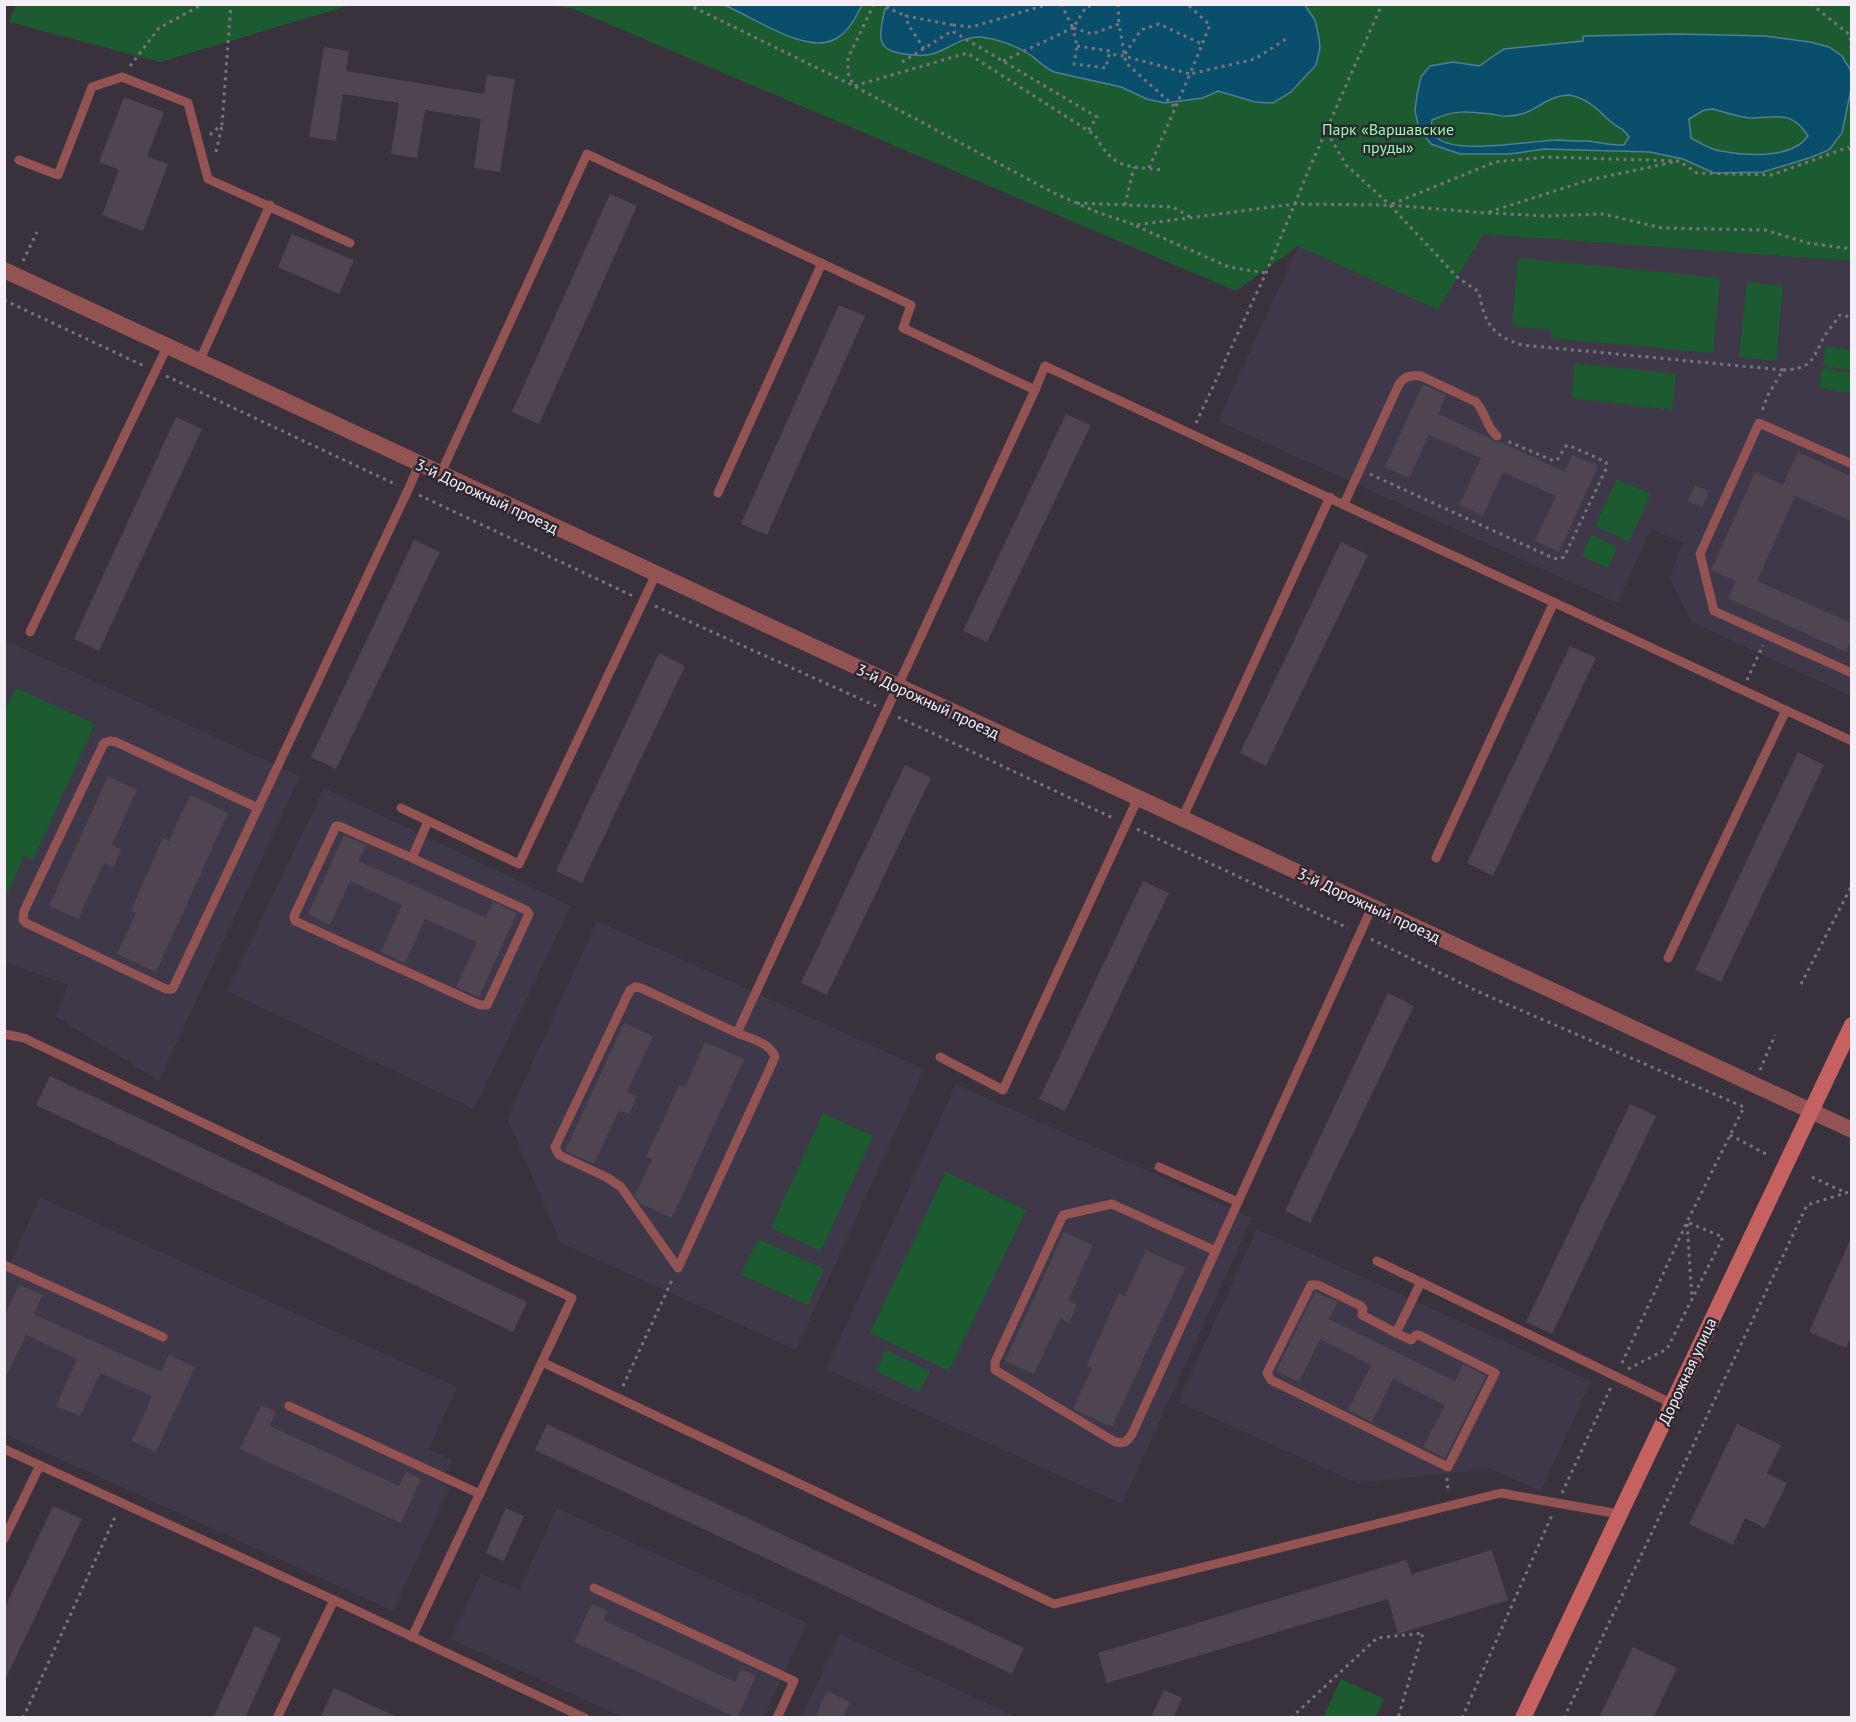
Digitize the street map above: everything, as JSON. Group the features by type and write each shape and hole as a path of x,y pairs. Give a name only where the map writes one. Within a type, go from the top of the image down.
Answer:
{"main road":[{"name":"Дорожная улица","path":"1523,1718 1851,1025"}],"street":[{"name":"3-й Дорожный проезд","path":"4,270 440,475 1851,1130"}],"lane":[{"path":"19,160 58,175 92,87 122,77 188,103 208,179 350,243"},
{"path":"440,475 587,154 911,304 903,328 1035,390"},
{"path":"199,362 270,205"},
{"path":"718,493 822,263"},
{"path":"30,632 167,347"},
{"path":"737,1033 899,687 1045,366 1851,741"},
{"path":"1344,504 1399,384 1404,378 1411,375 1421,376 1476,402 1482,409 1490,430 1497,436"},
{"path":"1851,464 1759,423 1700,554 1714,611 1851,673"},
{"path":"258,808 116,742 104,743 24,911 23,920 26,924 166,989 172,989 258,808 408,490 419,465"},
{"path":"1182,819 1330,497"},
{"path":"400,808 519,864 656,574"},
{"path":"1436,858 1554,602"},
{"path":"1668,958 1786,710"},
{"path":"940,1058 1003,1090 1138,798"},
{"path":"412,858 429,821"},
{"path":"336,826 412,858 528,912 528,917 487,1005 480,1005 295,921 294,916 336,826"},
{"path":"1216,1251 1112,1204 1066,1213 1059,1220 995,1362 995,1370 1115,1442 1125,1442 1132,1434 1216,1251 1372,907"},
{"path":"635,987 642,988 737,1033 769,1047 776,1057 678,1268 621,1187 608,1178 559,1155 555,1148 630,990 635,987"},
{"path":"4,1034 24,1038 572,1298 412,1637"},
{"path":"1159,1167 1238,1202"},
{"path":"1377,1261 1671,1402"},
{"path":"4,1265 163,1337"},
{"path":"1396,1333 1421,1282"},
{"path":"1311,1285 1318,1285 1361,1306 1362,1316 1396,1333 1411,1340 1419,1335 1495,1373 1448,1467 1281,1386 1268,1377 1268,1368 1311,1285"},
{"path":"542,1362 1054,1604 1501,1493 1619,1515"},
{"path":"289,1406 480,1494"},
{"path":"4,1449 585,1718"},
{"path":"4,1539 40,1465"},
{"path":"594,1588 794,1681 777,1718"},
{"path":"277,1718 334,1600"}],"path":[{"path":"122,77 159,28 202,4"},
{"path":"199,144 222,124 231,4"},
{"path":"687,4 854,86 1075,203 1135,225 1229,267 1266,273"},
{"path":"854,86 848,73 848,58 874,4"},
{"path":"879,4 906,16 972,27 1049,4"},
{"path":"1061,4 1073,28 1077,46 1074,64 1106,68 1110,51 1077,46"},
{"path":"1004,61 1073,28 1087,6 1098,4"},
{"path":"1118,4 1126,63 1175,107"},
{"path":"1149,168 1210,25 1187,4"},
{"path":"1192,433 1266,273 1382,4"},
{"path":"1811,4 1850,35 1851,57"},
{"path":"906,16 908,24 924,49"},
{"path":"1073,28 1092,34 1119,24"},
{"path":"1124,56 1141,30 1159,24 1202,44"},
{"path":"952,25 952,31"},
{"path":"952,31 1097,117 1088,131"},
{"path":"902,62 952,31"},
{"path":"1109,54 1190,74 1255,59 1286,39"},
{"path":"854,86 967,53 1095,135 1104,151 1122,165 1162,170"},
{"path":"1327,132 1346,165 1390,205 1457,277 1479,292 1482,312 1488,324 1509,341 1522,345 1783,370 1797,369 1811,362 1817,354 1821,341 1840,315 1851,317"},
{"path":"1851,141 1849,147 1851,152"},
{"path":"1390,205 1495,162 1546,157 1678,161 1697,173 1772,175 1849,147"},
{"path":"1486,213 1589,180 1678,161"},
{"path":"1125,205 1134,167"},
{"path":"1075,203 1173,207 1191,218"},
{"path":"1135,225 1294,204 1390,205 1548,216 1603,214 1662,228 1766,230 1808,243 1851,249"},
{"path":"4,300 644,601 1126,824 1479,992 1744,1107"},
{"path":"1759,423 1768,395 1783,370"},
{"path":"1360,470 1553,558 1564,557 1607,467 1606,462 1568,445 1563,449 1559,459 1554,461 1497,436"},
{"path":"1743,690 1767,635"},
{"path":"1801,984 1851,885"},
{"path":"1760,1070 1775,1035"},
{"path":"1462,1718 1557,1503 1687,1222 1748,1098"},
{"path":"1730,1135 1768,1155"},
{"path":"1812,1177 1846,1193"},
{"path":"1564,1718 1808,1205 1851,1191"},
{"path":"1687,1222 1692,1299"},
{"path":"1616,1376 1667,1349 1723,1237 1687,1222"},
{"path":"617,1398 678,1268"},
{"path":"1446,1473 1450,1506"},
{"path":"23,1718 122,1503"},
{"path":"1291,1718 1377,1638 1423,1633 1398,1718"}],"shaded area":[{"path":"1483,234 1851,261 1851,696 1692,622 1670,578 1683,543 1651,529 1617,603 1218,421 1298,246 1438,309"},
{"path":"4,640 300,776 159,1081 55,1016 68,985 5,962"},
{"path":"324,788 571,906 474,1109 227,991"},
{"path":"597,921 924,1069 796,1350 561,1243 507,1118"},
{"path":"956,1084 1252,1218 1122,1504 826,1369"},
{"path":"40,1197 457,1387 429,1449 452,1460 442,1483 450,1487 393,1611 5,1434 5,1275"},
{"path":"1257,1229 1591,1381 1541,1491 1491,1469 1357,1483 1178,1402"},
{"path":"557,1508 807,1623 763,1718 622,1717 451,1639 481,1574 519,1590"},
{"path":"840,1634 1016,1717 801,1718"}],"green space":[{"path":"16,4 350,5 160,62 9,22"},
{"name":"Парк «Варшавские пруды»","path":"545,5 1851,5 1851,261 1483,234 1438,310 1298,246 1236,291 571,8"},
{"path":"1518,258 1720,278 1713,353 1551,338 1551,330 1512,326"},
{"path":"1747,282 1783,286 1776,361 1739,357"},
{"path":"1826,346 1851,350 1851,370 1823,366"},
{"path":"1575,363 1676,374 1672,410 1571,398"},
{"path":"1822,368 1851,373 1851,393 1819,388"},
{"path":"1617,479 1651,494 1629,542 1595,526"},
{"path":"1591,535 1617,547 1608,568 1582,556"},
{"path":"16,688 95,724 33,860 24,856 7,894 4,893 4,713"},
{"path":"823,1113 873,1136 821,1251 771,1228"},
{"path":"946,1172 1026,1210 949,1371 870,1333"},
{"path":"758,1239 824,1269 808,1305 741,1275"},
{"path":"886,1350 930,1371 919,1392 876,1371"},
{"path":"1341,1679 1384,1699 1376,1717 1323,1717"}],"water":[{"path":"1304,4 1315,20 1319,38 1320,48 1316,65 1291,92 1273,103 1255,102 1218,91 1203,98 1165,103 1147,99 1121,87 1054,72 1026,52 993,39 974,37 938,52 920,56 891,51 885,47 881,37 885,9 891,5"},
{"path":"724,5 862,5 855,19 837,38 825,42 811,42 780,33"},
{"path":"1677,34 1765,36 1829,47 1842,56 1850,69 1852,81 1842,133 1829,150 1809,158 1763,172 1714,173 1683,159 1650,152 1544,149 1510,154 1460,154 1431,144 1419,129 1415,111 1417,95 1421,77 1430,66 1453,62 1479,66 1504,49 1583,41 1583,36","holes":["1569,95 1586,101 1624,131 1629,137 1624,145 1559,140 1495,146 1460,145 1446,143 1433,133 1432,120 1447,114 1467,112 1504,116 1518,115 1552,99","1713,109 1750,118 1789,118 1802,127 1808,136 1791,149 1768,154 1756,155 1717,150 1691,138 1689,119 1704,110"]}],"building":[{"path":"324,47 349,51 346,71 484,94 487,75 515,79 500,172 474,168 481,119 425,110 417,158 391,154 399,103 343,94 336,141 309,137"},
{"path":"124,97 164,112 147,156 168,164 143,231 102,215 119,170 99,162"},
{"path":"610,194 637,206 539,424 512,412"},
{"path":"292,234 354,260 339,294 278,267"},
{"path":"839,305 865,316 767,535 741,524"},
{"path":"1423,384 1446,395 1438,414 1495,442 1500,442 1565,472 1572,455 1598,466 1559,552 1535,541 1556,496 1503,472 1483,516 1459,505 1481,458 1429,435 1409,478 1385,467"},
{"path":"1066,414 1091,425 987,642 963,631"},
{"path":"176,417 202,429 99,651 74,639"},
{"path":"1798,452 1851,476 1851,521 1795,496 1757,581 1851,623 1851,640 1846,652 1728,598 1736,581 1711,570 1755,472 1783,485"},
{"path":"1695,485 1709,491 1702,507 1688,501"},
{"path":"414,540 440,552 336,769 311,757"},
{"path":"1341,542 1368,555 1266,766 1240,753"},
{"path":"1570,646 1596,658 1493,876 1467,863"},
{"path":"659,653 685,666 582,883 556,871"},
{"path":"1798,752 1824,765 1721,982 1695,970"},
{"path":"905,765 931,778 827,995 801,983"},
{"path":"108,776 137,790 112,845 121,850 113,868 104,863 78,919 49,906"},
{"path":"190,795 228,813 156,972 117,954 136,913 131,910 163,838 169,841"},
{"path":"344,835 366,845 359,861 486,918 493,902 517,913 479,997 456,987 477,942 425,919 405,963 381,952 402,905 350,881 330,925 308,914"},
{"path":"1143,881 1169,893 1065,1111 1039,1099"},
{"path":"1388,993 1414,1006 1310,1223 1285,1211"},
{"path":"624,1023 653,1036 627,1092 637,1096 629,1114 619,1110 594,1164 565,1151"},
{"path":"705,1042 744,1059 672,1218 641,1204 635,1196 652,1159 646,1157 679,1085 685,1087"},
{"path":"50,1076 527,1302 513,1332 36,1105"},
{"path":"1630,1104 1656,1116 1552,1334 1526,1322"},
{"path":"1064,1232 1093,1245 1068,1301 1077,1305 1072,1317 1069,1323 1060,1318 1034,1374 1005,1361"},
{"path":"1851,1238 1851,1336 1846,1348 1809,1332"},
{"path":"1146,1250 1185,1268 1112,1427 1073,1409 1092,1368 1087,1365 1119,1293 1125,1296"},
{"path":"19,1285 43,1295 34,1314 161,1372 169,1355 195,1367 156,1452 132,1441 152,1396 100,1373 80,1416 56,1406 77,1359 26,1335 4,1381 4,1317"},
{"path":"1315,1292 1338,1302 1329,1319 1455,1381 1463,1364 1486,1376 1445,1458 1423,1447 1445,1405 1393,1379 1372,1422 1348,1410 1371,1365 1320,1339 1299,1382 1276,1371"},
{"path":"261,1405 276,1412 270,1426 399,1486 406,1472 421,1479 401,1523 240,1449"},
{"path":"547,1424 1024,1648 1012,1674 535,1450"},
{"path":"1737,1424 1781,1445 1767,1473 1787,1483 1765,1528 1745,1518 1733,1545 1689,1524"},
{"path":"53,1506 82,1519 4,1682 4,1610"},
{"path":"506,1508 524,1516 504,1561 486,1553"},
{"path":"1492,1550 1508,1600 1398,1634 1388,1599 1107,1683 1098,1653 1406,1560 1412,1574"},
{"path":"592,1604 608,1611 603,1620 735,1682 741,1669 756,1676 737,1718 574,1642"},
{"path":"255,1626 281,1638 245,1718 213,1718"},
{"path":"1633,1647 1677,1668 1653,1718 1599,1718"},
{"path":"334,1688 399,1718 320,1718"},
{"path":"1164,1690 1182,1698 1173,1718 1151,1718"},
{"path":"827,1691 850,1702 843,1718 815,1718"}]}
